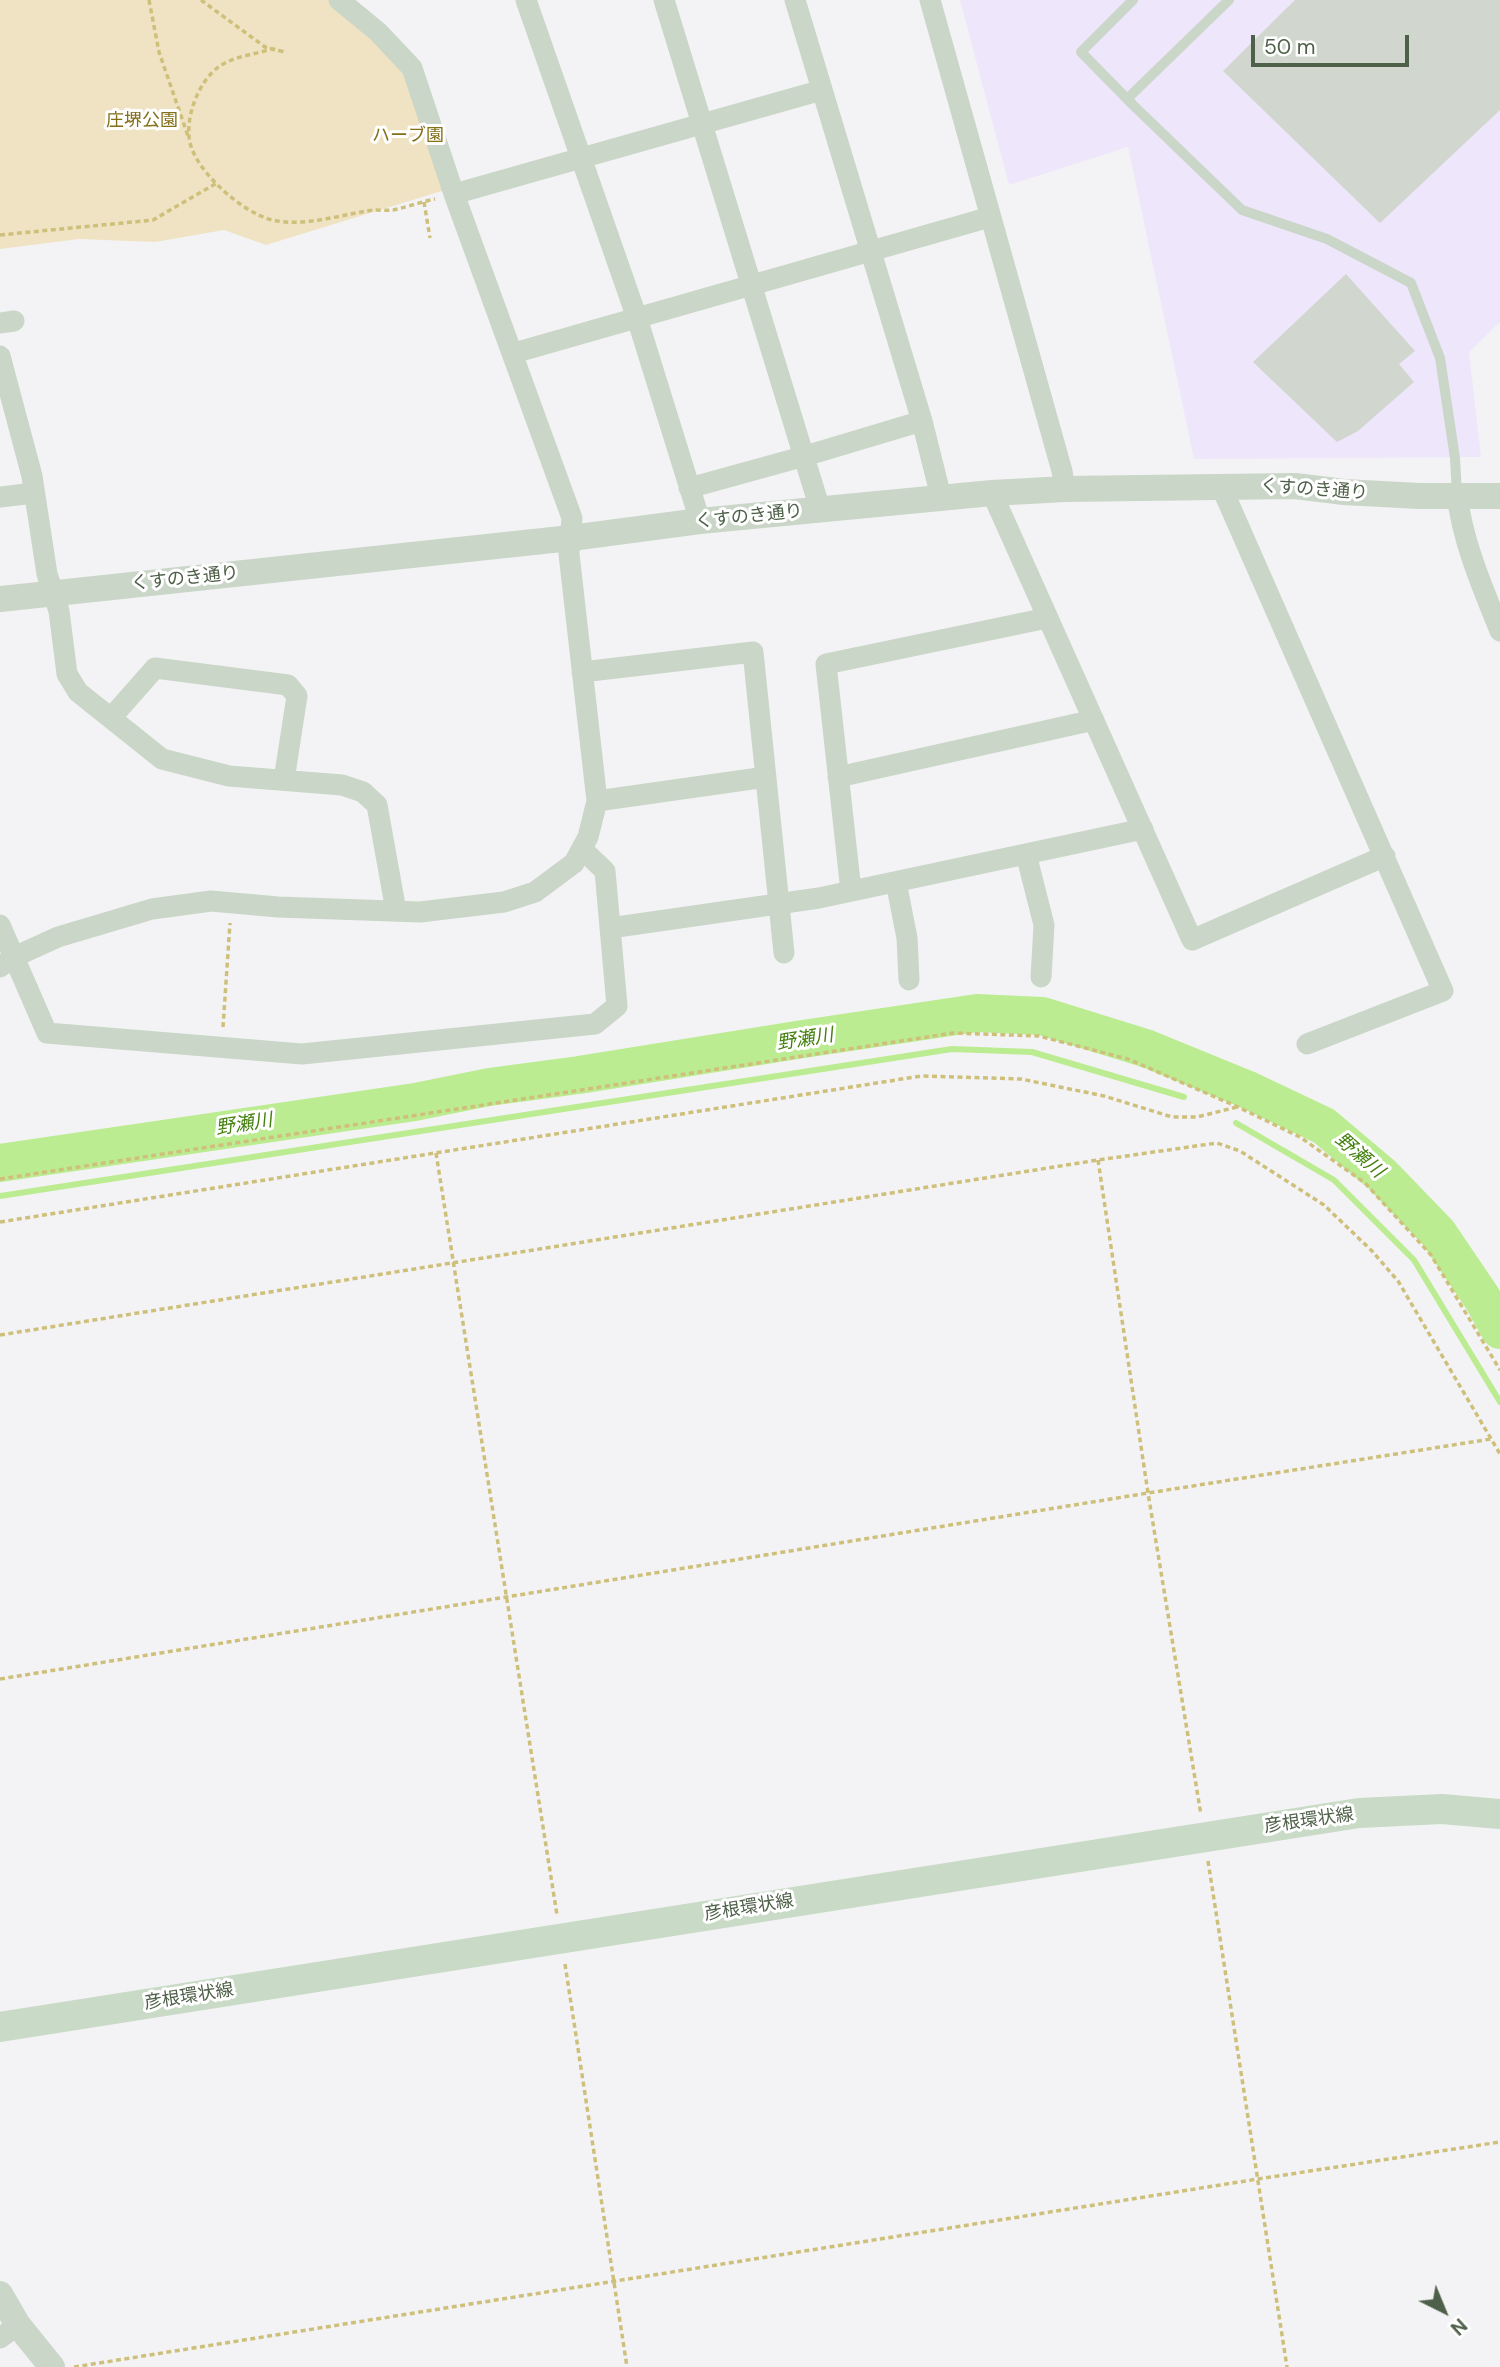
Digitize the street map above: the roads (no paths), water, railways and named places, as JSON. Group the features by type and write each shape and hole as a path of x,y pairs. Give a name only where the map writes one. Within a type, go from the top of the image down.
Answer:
{"main road":[{"name":"彦根環状線","path":"0,2027 1359,1813 1442,1809 1500,1814"}],"street":[{"path":"7,962 58,937 152,909 211,901 278,907 420,912 504,902 535,892 574,863 588,837 597,802 569,554 572,518 454,194 412,68 378,32 339,0"},
{"path":"526,0 637,318 700,521"},
{"path":"663,0 820,509"},
{"path":"795,0 922,421 940,497"},
{"path":"930,0 1065,489"},
{"path":"454,194 822,90"},
{"path":"513,353 990,217"},
{"path":"0,356 32,476 47,574 58,611 67,674 78,692 162,759 229,776 342,785 363,792 377,805 396,911"},
{"path":"689,488 922,421"},
{"path":"1221,486 1443,991 1307,1044"},
{"name":"くすのき通り","path":"0,599 571,538 700,521 992,493 1065,489 1295,486 1419,496 1500,496"},
{"path":"0,497 34,493"},
{"path":"992,493 1192,940 1385,856"},
{"path":"1457,495 1460,525 1466,546 1500,631"},
{"path":"851,891 826,664 1047,618"},
{"path":"582,672 753,652 784,953"},
{"path":"111,718 155,668 288,685 296,696 284,780"},
{"path":"838,777 1094,720"},
{"path":"597,802 766,777"},
{"path":"610,928 851,891 1143,829"},
{"path":"0,925 7,962 47,1033 302,1054 595,1024 617,1006 605,872 582,849"},
{"path":"1026,854 1044,925 1041,977"},
{"path":"896,882 907,938 909,980"},
{"path":"0,2294 9,2331 52,2367"}],"lane":[{"path":"1133,0 1081,52 1127,99 1242,210 1327,239 1411,283 1440,358 1455,458 1457,495"},
{"path":"1127,99 1228,0"}],"waterway":[{"name":"野瀬川","path":"0,1163 415,1102 489,1087 977,1013 1042,1016 1148,1049 1246,1089 1324,1126 1382,1175 1438,1233 1500,1330"},
{"path":"0,1196 952,1049 1032,1052 1184,1097"},
{"path":"1236,1123 1334,1180 1414,1260 1500,1402"}],"park label":[{"name":"庄堺公園","path":"142,121"},
{"name":"ハーブ園","path":"408,136"}]}
